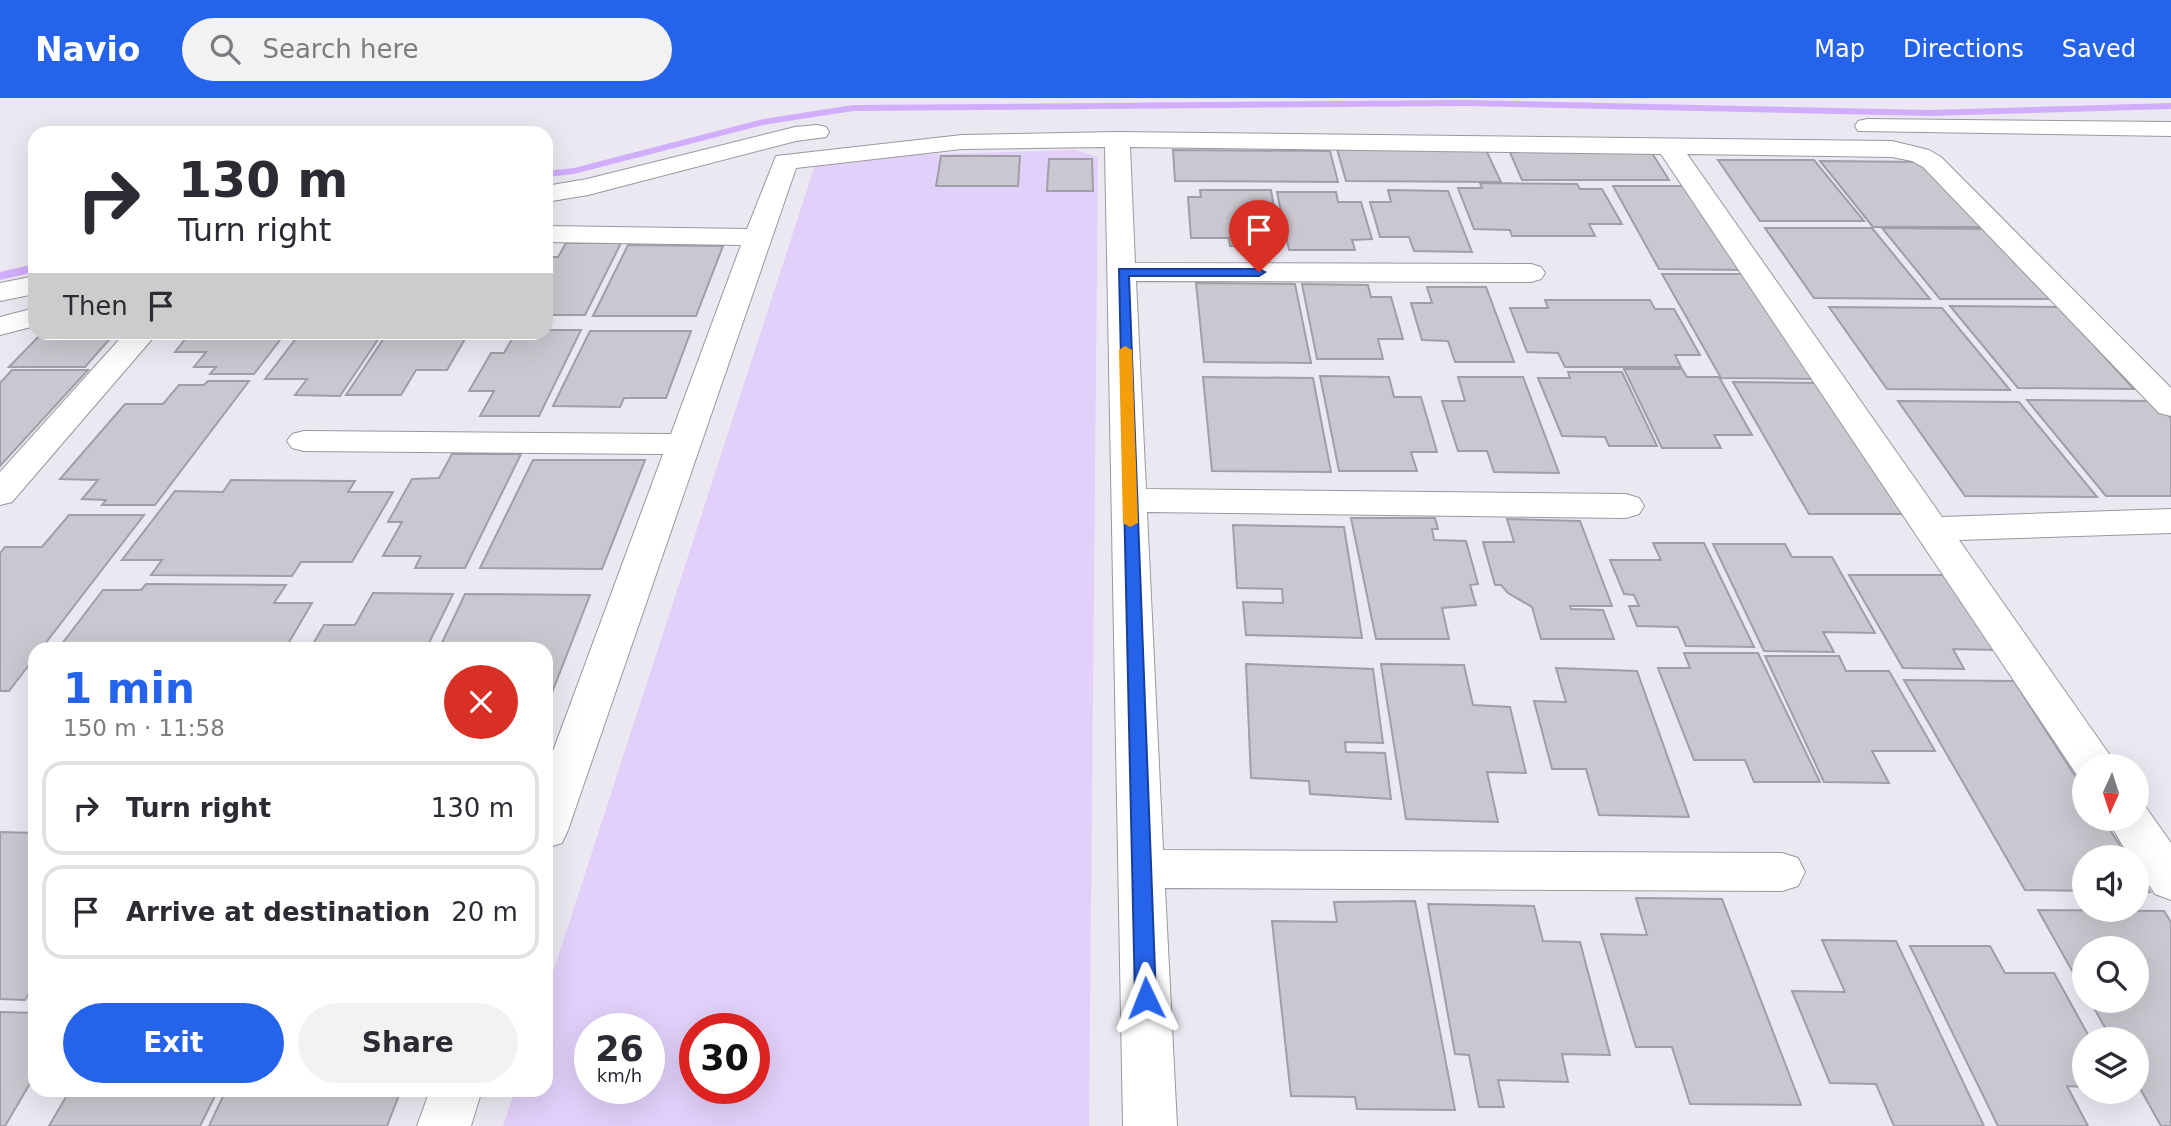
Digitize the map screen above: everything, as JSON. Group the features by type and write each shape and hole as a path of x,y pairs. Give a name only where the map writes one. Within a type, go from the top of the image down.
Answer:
{"street":[{"path":"890,126 972,119 1174,117 1333,125 2171,129"},
{"path":"553,193 588,187 795,134 836,131"},
{"path":"1117,139 1150,1126"},
{"path":"556,774 683,444 785,161 962,142 1117,139 1892,149 1920,155 1932,162 2171,406"},
{"path":"1668,145 2086,754"},
{"path":"553,234 758,237"},
{"path":"1123,272 1531,273"},
{"path":"0,292 28,286"},
{"path":"0,326 28,319"},
{"path":"0,494 136,340"},
{"path":"304,441 683,444"},
{"path":"1129,500 1626,506"},
{"path":"1932,529 2171,521"},
{"path":"2137,831 2171,880"},
{"path":"1142,869 1782,872"},
{"path":"444,1126 454,1097"}],"shaded area":[{"path":"1075,150 1098,157 1089,1126 503,1126 513,1097 553,1097 553,972 815,165 836,157"}],"building":[{"path":"1337,149 1486,150 1501,182 1346,181"},
{"path":"1173,150 1330,151 1338,182 1175,181"},
{"path":"1509,150 1650,150 1669,180 1522,180"},
{"path":"941,156 1020,156 1018,186 936,186"},
{"path":"1049,159 1092,159 1093,191 1047,191"},
{"path":"1718,160 1814,160 1864,221 1760,221"},
{"path":"1820,161 1925,162 1986,227 1873,227"},
{"path":"1480,183 1577,184 1580,189 1602,189 1622,224 1589,224 1595,236 1512,236 1510,230 1474,229 1458,188 1482,188"},
{"path":"1613,186 1688,186 1743,270 1659,269"},
{"path":"1200,190 1271,190 1281,246 1230,246 1229,238 1191,238 1188,197 1201,197"},
{"path":"1388,190 1448,191 1472,252 1414,251 1409,237 1380,237 1370,202 1391,202"},
{"path":"1277,192 1336,192 1338,202 1361,202 1372,239 1352,240 1355,250 1289,250"},
{"path":"1765,228 1872,228 1930,299 1814,298"},
{"path":"1882,228 1988,229 2054,299 1940,299"},
{"path":"566,243 621,243 585,315 553,315 553,257 558,257"},
{"path":"628,245 723,246 696,316 593,316"},
{"path":"1662,274 1750,274 1819,379 1721,378"},
{"path":"1196,283 1295,284 1311,363 1204,362"},
{"path":"1302,284 1368,285 1371,297 1391,297 1403,339 1378,339 1383,359 1317,359"},
{"path":"1427,287 1486,287 1514,362 1455,362 1448,341 1422,340 1411,303 1432,303"},
{"path":"1545,300 1650,300 1655,309 1674,309 1700,355 1675,355 1681,367 1565,367 1558,353 1527,352 1510,308 1548,308"},
{"path":"1950,306 2059,307 2134,389 2018,388"},
{"path":"1829,307 1942,308 2010,390 1887,389"},
{"path":"553,330 581,330 539,416 480,416 494,391 469,391 491,353 504,353 511,340 553,340"},
{"path":"590,331 691,331 666,398 624,398 620,407 553,406"},
{"path":"35,340 109,340 85,367 9,367"},
{"path":"185,340 280,340 254,374 210,374 216,367 194,367 206,352 175,352"},
{"path":"295,340 378,340 340,396 295,395 307,379 265,379"},
{"path":"383,340 464,340 447,370 416,370 401,395 346,395"},
{"path":"1624,369 1682,369 1687,377 1719,377 1752,435 1714,435 1721,448 1662,448"},
{"path":"12,370 88,370 0,466 0,383"},
{"path":"1568,372 1622,372 1657,446 1609,446 1605,437 1562,436 1538,378 1570,378"},
{"path":"1320,376 1389,377 1394,397 1421,397 1437,452 1411,452 1417,471 1339,471"},
{"path":"1203,377 1313,378 1331,472 1212,471"},
{"path":"1458,377 1523,377 1559,473 1494,472 1487,451 1458,451 1442,401 1465,401"},
{"path":"208,381 249,381 155,505 102,505 106,500 82,499 98,480 60,479 125,404 163,404 179,385 204,385"},
{"path":"1733,382 1827,383 1913,514 1809,514"},
{"path":"2027,400 2154,401 2171,418 2171,496 2106,496"},
{"path":"1898,401 2019,402 2097,497 1965,496"},
{"path":"452,454 521,454 465,568 415,568 421,556 383,556 402,522 388,522 412,479 439,478"},
{"path":"533,460 645,460 602,569 480,568"},
{"path":"231,480 355,481 348,492 393,492 352,562 301,562 292,576 151,575 162,560 122,560 175,491 223,492"},
{"path":"69,515 144,515 46,642 28,642 28,666 9,691 0,691 0,553 5,547 42,547"},
{"path":"1351,518 1435,518 1438,529 1432,529 1434,540 1466,541 1478,584 1470,585 1476,605 1442,608 1449,639 1376,639"},
{"path":"1507,519 1580,521 1612,606 1570,606 1571,609 1603,610 1614,639 1541,639 1532,607 1508,593 1501,585 1495,585 1483,542 1514,542"},
{"path":"1233,525 1344,527 1362,638 1246,635 1243,602 1283,603 1282,589 1237,588"},
{"path":"1653,543 1704,543 1754,647 1686,646 1678,627 1637,626 1629,606 1639,606 1634,595 1624,594 1610,560 1661,560"},
{"path":"1713,544 1785,544 1792,557 1832,557 1875,633 1823,632 1834,652 1764,651"},
{"path":"1849,575 1947,575 1995,650 1953,649 1964,669 1903,668"},
{"path":"146,584 286,585 274,603 312,603 289,642 63,642 103,590 141,590"},
{"path":"373,593 453,594 429,642 314,642 324,625 355,625"},
{"path":"465,594 590,595 553,690 553,642 442,642"},
{"path":"1684,653 1758,653 1820,782 1754,782 1745,760 1694,760 1658,668 1690,668"},
{"path":"1765,656 1839,656 1846,671 1889,671 1935,751 1872,751 1889,783 1824,782"},
{"path":"1246,664 1373,669 1383,743 1345,742 1346,752 1385,753 1391,799 1310,794 1309,781 1251,778"},
{"path":"1381,664 1464,665 1473,705 1510,707 1526,773 1487,772 1498,822 1406,819"},
{"path":"1556,668 1637,671 1689,817 1599,815 1586,769 1552,769 1534,701 1566,702"},
{"path":"1904,680 2014,681 2072,771 2072,831 2111,831 2120,845 2072,845 2072,891 2025,890"},
{"path":"0,832 28,833 28,995 25,1000 0,999"},
{"path":"1636,898 1722,899 1801,1105 1690,1104 1672,1047 1636,1047 1601,934 1647,935"},
{"path":"1415,901 1455,1110 1357,1109 1355,1097 1291,1096 1272,921 1337,922 1334,902"},
{"path":"1428,904 1534,906 1543,941 1580,942 1610,1055 1562,1054 1568,1082 1498,1080 1504,1107 1479,1107 1469,1055 1455,1054"},
{"path":"2038,910 2072,910 2072,922 2149,922 2149,911 2164,911 2171,922 2171,1126 2161,1126 2149,1104 2149,1027 2105,1027 2097,1013 2149,1013 2149,936 2072,936 2072,971"},
{"path":"1822,940 1896,941 1984,1126 1894,1126 1876,1084 1830,1083 1792,991 1845,992"},
{"path":"1910,946 1990,946 2005,973 2054,973 2072,1006 2072,1013 2076,1013 2084,1027 2072,1027 2072,1086 2067,1086 2072,1096 2072,1104 2076,1104 2088,1126 1998,1126"},
{"path":"0,1012 28,1013 28,1087 5,1126 0,1126"},
{"path":"66,1097 214,1097 200,1126 49,1126"},
{"path":"223,1097 398,1097 387,1126 209,1126"}],"waterway":[{"path":"553,173 574,171 763,122 853,108 1466,103 1930,113 2171,106"},
{"path":"0,276 28,270"}],"slow traffic":[{"path":"1125,350 1130,523"}],"route":[{"path":"1146,998 1123,272 1259,272"}]}
